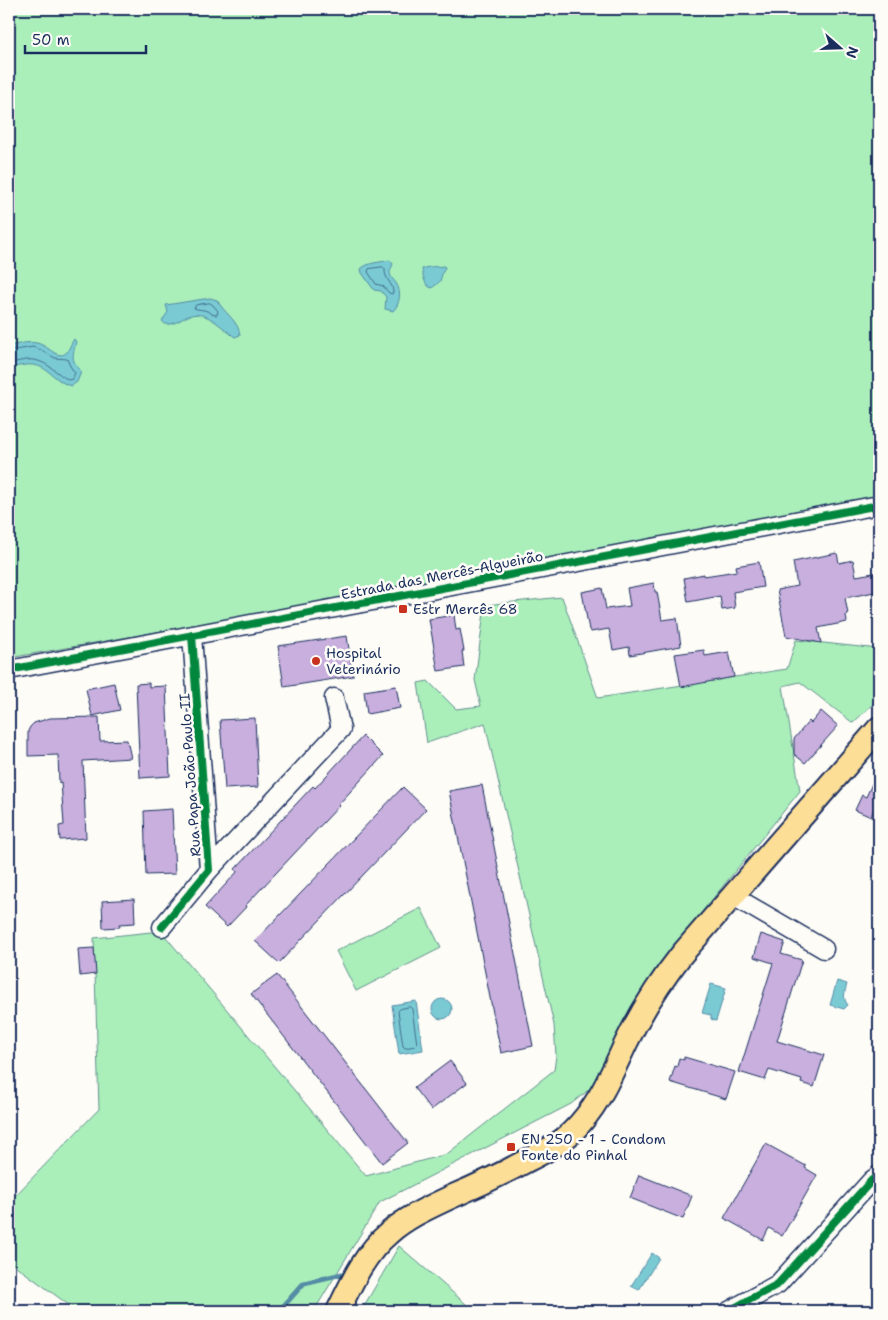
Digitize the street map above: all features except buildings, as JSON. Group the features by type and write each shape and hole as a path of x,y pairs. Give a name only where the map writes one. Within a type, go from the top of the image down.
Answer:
{"main road":[{"path":"338,1311 369,1255 389,1232 422,1211 540,1154 557,1144 577,1127 602,1093 640,1017 664,978 682,954 879,728"}],"street":[{"name":"Estrada das Mercês-Algueirão","path":"9,670 879,505"},
{"name":"Rua Papa João Paulo II","path":"192,634 209,870"},
{"name":"Rua Papa João Paulo II","path":"162,927 209,870 341,729 334,698"},
{"path":"733,896 824,948"},
{"path":"729,1311 778,1284 872,1180 879,1175"}],"green space":[{"path":"9,9 879,9 879,505 9,658"},
{"path":"562,597 598,698 787,669 796,640 879,649 879,698 853,723 800,682 783,686 800,791 664,959 631,1007 591,1088 571,1104 380,1202 314,1311 77,1311 9,1261 9,1202 99,1109 94,938 161,931 366,1176 447,1154 554,1070 556,1056 554,1025 485,723 427,743 418,683 428,681 456,709 481,706 475,680 485,605"},
{"path":"421,908 441,948 356,991 336,951"},
{"path":"399,1246 474,1311 361,1311"}],"water":[{"path":"389,260 393,264 390,271 391,275 398,286 400,294 393,311 385,309 386,297 381,291 374,290 361,269 370,264"},
{"path":"444,266 440,281 432,288 429,287 424,280 422,269"},
{"path":"210,298 217,300 237,325 240,335 235,337 212,320 200,315 186,317 171,324 165,324 162,321 168,312 166,305"},
{"path":"74,339 76,342 73,358 81,372 77,382 71,386 61,382 48,371 38,366 27,365 9,368 9,346 36,343 63,355"},
{"path":"837,981 847,984 845,997 848,1005 844,1009 830,1005"},
{"path":"711,984 726,988 716,1021 711,1019 711,1015 702,1013"},
{"path":"442,999 449,1002 452,1009 449,1016 442,1019 435,1016 432,1009 435,1002"},
{"path":"416,1001 423,1050 399,1054 392,1005"},
{"path":"652,1253 659,1258 639,1290 631,1286"}],"waterway":[{"path":"279,1311 304,1283 342,1274"}],"cycle path":[{"path":"9,670 879,505"},
{"path":"162,927 209,870 192,635"},
{"path":"729,1311 778,1284 872,1180 879,1175"}],"place":[{"name":"Estr Mercês 68","path":"403,609"},
{"name":"Hospital Veterinário","path":"316,661"},
{"name":"EN 250 - 1 - Condom Fonte do Pinhal","path":"511,1147"}]}
